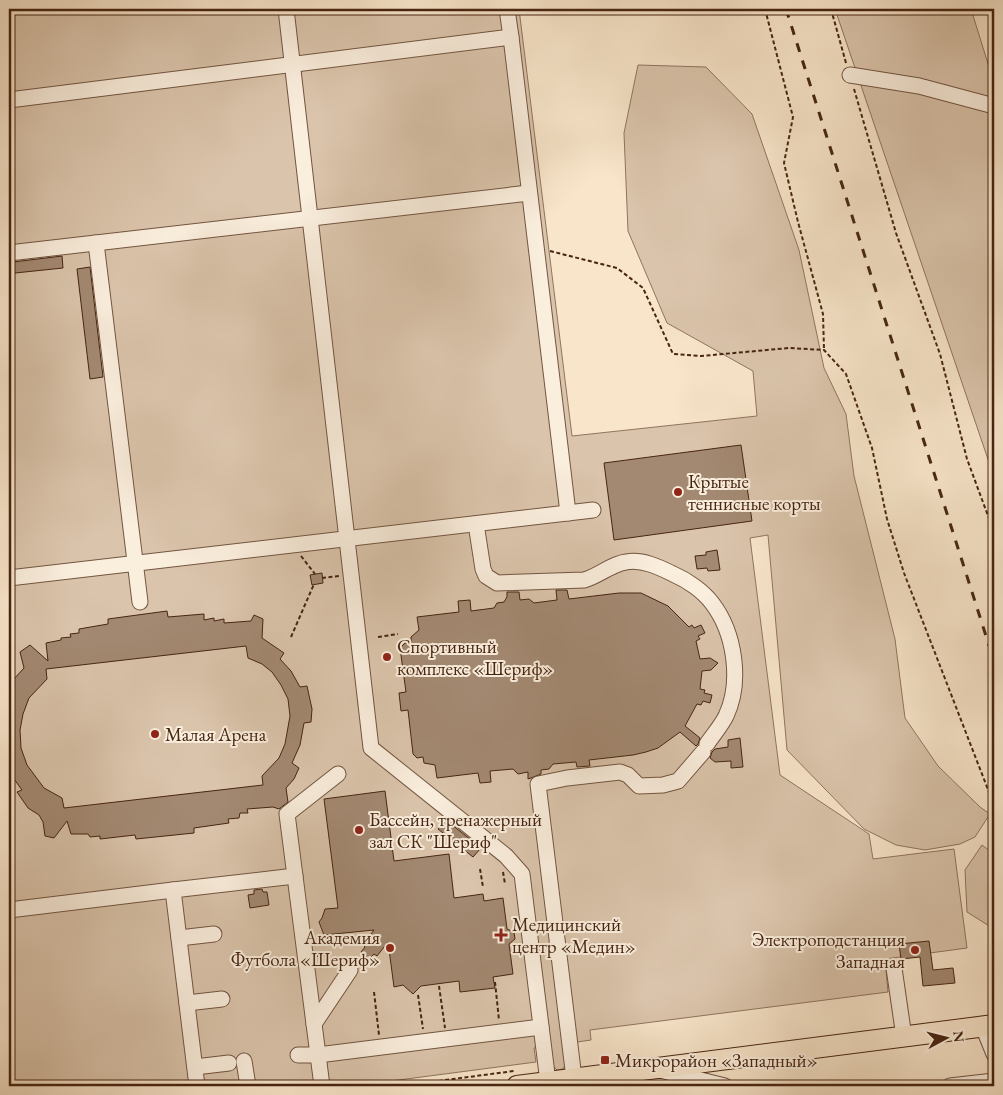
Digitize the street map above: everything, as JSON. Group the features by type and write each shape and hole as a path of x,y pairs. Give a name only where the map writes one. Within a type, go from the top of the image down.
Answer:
{"main road":[{"path":"517,1078 543,1084 574,1078 620,1079 652,1068 988,1026"}],"street":[{"path":"286,9 346,539 372,748 506,856 522,874 541,1027 543,1084"},
{"path":"507,9 568,513"},
{"path":"9,100 511,37"},
{"path":"850,74 919,86 994,106"},
{"path":"9,253 530,193"},
{"path":"96,243 140,602"},
{"path":"9,578 594,510"},
{"path":"476,524 483,569 486,576 497,582 584,580 592,578 612,566 627,562 652,564 687,580 712,602 725,625 734,652 734,687 726,715 705,748 678,781 663,786 640,786 628,775 620,772 567,778 538,784 574,1078"},
{"path":"322,1086 287,814 338,774"},
{"path":"9,910 295,876"},
{"path":"173,890 197,1086"},
{"path":"179,938 214,934"},
{"path":"894,968 904,1037"},
{"path":"314,1024 350,970"},
{"path":"187,1003 222,999"},
{"path":"988,1026 994,1054"},
{"path":"298,1055 318,1055 541,1027"},
{"path":"244,1061 248,1086"},
{"path":"195,1067 229,1063"},
{"path":"652,1068 701,1083 725,1086"},
{"path":"950,1086 994,1081"}],"path":[{"path":"765,9 793,117 784,163 823,314 824,350 846,374 872,448 887,519 904,573 994,805"},
{"path":"831,9 896,233 940,354 967,459 994,532"},
{"path":"536,247 617,268 643,288 674,354 701,356 789,348 824,350"},
{"path":"293,545 314,574"},
{"path":"322,578 351,574"},
{"path":"291,637 314,584"},
{"path":"378,637 398,634"},
{"path":"503,867 505,884"},
{"path":"480,869 483,887"},
{"path":"312,956 328,954"},
{"path":"494,982 501,1032"},
{"path":"439,986 446,1039"},
{"path":"374,992 380,1047"},
{"path":"418,995 424,1042"},
{"path":"400,1086 517,1078"}],"shaded area":[{"name":"Спортивный комплекс «Шериф»","path":"9,9 519,9 572,436 757,416 753,371 667,323 628,231 624,133 638,65 706,67 752,114 799,250 824,368 846,414 854,476 895,639 905,718 938,766 980,807 990,814 975,837 960,844 925,850 896,845 864,829 787,750 768,535 750,538 780,775 869,834 873,859 954,849 967,948 885,959 888,992 590,1030 591,1040 564,1044 566,1063 563,1069 557,1070 552,1065 549,1046 534,1048 536,1062 353,1086 9,1086"},
{"path":"835,9 971,9 994,83 994,477"},
{"path":"982,845 994,854 994,929 967,912 965,870"}],"building":[{"path":"62,256 63,268 15,273 13,262"},
{"path":"90,267 103,377 90,379 77,269"},
{"name":"Крытые теннисные корты","path":"741,445 752,521 614,540 604,463"},
{"path":"717,550 720,570 708,571 707,568 697,569 695,556 706,555 706,552"},
{"path":"322,573 323,583 312,585 310,575"},
{"path":"556,590 567,590 569,599 619,593 641,593 668,606 689,627 692,625 694,628 701,625 705,633 698,636 700,639 696,641 700,659 710,658 718,663 711,670 702,671 700,689 705,690 704,693 712,695 710,703 703,701 701,705 697,704 685,726 700,738 698,744 696,746 680,732 658,748 646,752 589,760 590,766 577,767 576,762 553,764 549,769 541,770 541,774 528,779 528,772 518,774 513,769 490,771 491,782 480,783 478,773 437,778 435,765 424,763 423,757 417,758 413,754 408,710 401,711 399,693 406,692 400,648 405,643 411,642 411,637 419,630 417,617 459,612 458,601 470,600 471,611 494,608 497,603 504,602 507,592 519,592 520,600 529,599 534,603 557,600"},
{"path":"167,611 168,617 204,614 204,620 224,619 224,623 251,621 254,615 263,619 262,638 284,653 280,659 291,671 300,687 307,686 312,709 311,722 304,723 300,745 292,763 299,768 294,779 286,788 288,802 279,809 273,807 247,809 248,813 240,813 239,818 228,819 229,823 194,828 194,833 136,839 135,835 100,839 100,836 90,837 88,834 71,834 67,821 54,838 45,836 43,822 39,815 28,808 17,792 22,790 9,772 9,688 24,668 20,652 30,645 48,661 46,643 71,637 70,634 79,633 79,629 108,624 108,619","holes":["246,646 248,658 262,664 272,672 288,699 290,716 285,744 279,758 262,776 263,785 64,808 62,798 44,788 27,765 21,748 20,730 23,714 29,698 47,679 46,669"]},
{"path":"740,738 743,767 731,768 731,761 715,762 710,758 715,749 728,747 728,740"},
{"path":"385,791 394,861 449,854 454,898 483,894 484,901 503,898 507,929 514,932 515,939 509,944 513,974 493,977 495,988 460,992 459,981 421,986 413,994 403,985 394,987 388,942 377,956 374,954 369,959 361,952 365,947 363,944 374,930 324,935 319,922 325,909 338,908 324,799"},
{"path":"446,820 481,848 473,857 438,829"},
{"path":"262,889 263,892 267,892 269,905 250,908 248,895 254,894 254,890"},
{"path":"929,941 933,970 953,968 955,983 923,986 920,957 901,959 899,944"}],"railway":[{"path":"786,9 994,661"}],"place":[{"name":"Крытые теннисные корты","path":"678,492"},
{"name":"Спортивный комплекс «Шериф»","path":"387,657"},
{"name":"Малая Арена","path":"155,734"},
{"name":"Бассейн, тренажерный зал СК \"Шериф\"","path":"359,830"},
{"name":"Медицинский центр «Медин»","path":"501,935"},
{"name":"Академия Футбола «Шериф»","path":"390,948"},
{"name":"Электроподстанция Западная","path":"915,950"},
{"name":"Микрорайон «Западный»","path":"605,1060"}]}
